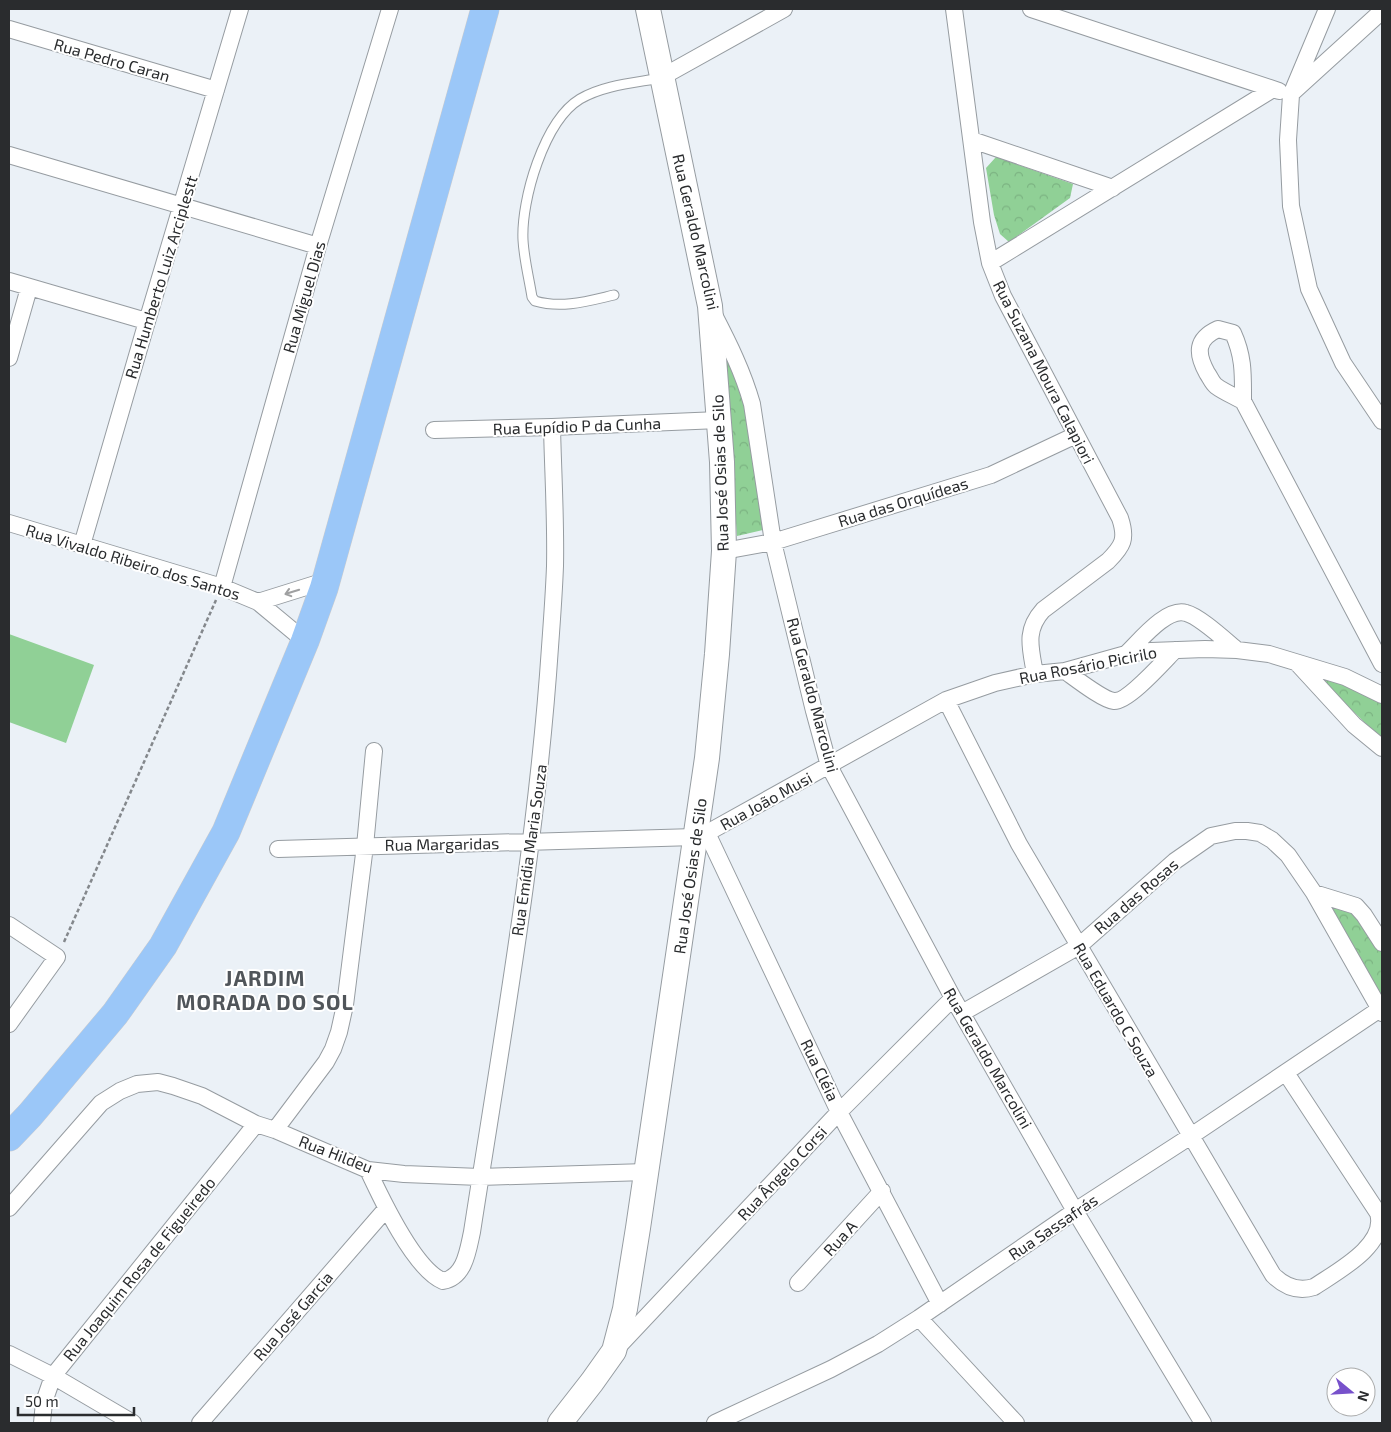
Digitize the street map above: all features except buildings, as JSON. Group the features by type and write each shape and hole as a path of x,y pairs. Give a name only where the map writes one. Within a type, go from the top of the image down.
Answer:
{"highway":[{"path":"9,1137 30,1115 115,1014 163,946 226,832 305,641 325,581 485,9"}],"street":[{"name":"Rua Humberto Luiz Arciplestt","path":"82,545 146,321 182,208 240,9"},
{"name":"Rua Miguel Dias","path":"222,588 318,246 390,9"},
{"name":"Rua Geraldo Marcolini","path":"648,9 710,306 733,352 746,383 752,404 773,542 829,766 953,998 1075,1211 1203,1423"},
{"path":"662,78 784,9"},
{"path":"954,9 982,222 990,263"},
{"path":"1031,9 1291,95"},
{"path":"1327,9 1291,95 1288,140 1291,206 1309,289 1343,363 1382,421"},
{"path":"1291,95 1382,11"},
{"name":"Rua Pedro Caran","path":"9,29 216,90"},
{"name":"Rua Suzana Moura Calapiori","path":"1035,674 1029,640 1035,619 1043,610 1108,561 1123,544 1124,537 1120,518 1003,296 990,263 1273,89"},
{"path":"972,140 1113,188"},
{"path":"9,155 182,208 318,246"},
{"path":"9,281 146,321"},
{"path":"9,358 29,288"},
{"name":"Rua José Osias de Silo","path":"560,1423 614,1351 625,1309 701,835 717,654 725,520 720,420 710,306"},
{"path":"1243,401 1382,664"},
{"name":"Rua Eupídio P da Cunha","path":"434,430 720,420"},
{"name":"Rua Emídia Maria Souza","path":"386,1209 430,1274 442,1281 449,1280 461,1269 472,1232 531,842 547,701 555,565 552,427"},
{"name":"Rua das Orquídeas","path":"724,551 773,542 991,475 1076,435"},
{"name":"Rua Vivaldo Ribeiro dos Santos","path":"9,523 222,588 258,602 305,641"},
{"name":"Rua Vivaldo Ribeiro dos Santos","path":"258,602 325,581"},
{"path":"1126,654 1160,621 1170,614 1181,612 1188,613 1200,621 1237,650"},
{"path":"1065,671 1105,698 1113,701 1119,700 1136,690 1175,650"},
{"name":"Rua Rosário Picirilo","path":"943,702 995,683 1035,674 1065,671 1126,654 1175,650 1237,650 1268,654 1345,677 1382,695"},
{"path":"1295,661 1354,725 1382,748"},
{"name":"Rua João Musi","path":"701,835 943,702"},
{"name":"Rua Eduardo C Souza","path":"943,702 1019,844 1273,1275 1280,1281 1306,1290 1314,1287 1359,1256 1369,1246 1379,1228 1380,1221 1378,1213 1286,1073"},
{"path":"274,1130 326,1062 333,1049 345,1005 365,846 374,751"},
{"name":"Rua das Rosas","path":"962,1013 1079,946 1175,861 1211,836 1235,831 1260,833 1272,840 1288,855 1314,893 1381,1011"},
{"name":"Rua Margaridas","path":"278,849 701,835"},
{"name":"Rua Cléia","path":"701,835 839,1112 940,1304"},
{"path":"1314,893 1356,906 1364,914 1382,942"},
{"path":"9,925 58,956 9,1024"},
{"name":"Rua Ângelo Corsi","path":"614,1351 839,1112 953,998"},
{"name":"Rua Sassafrás","path":"715,1423 831,1369 878,1344 940,1304 1075,1211 1381,1011"},
{"name":"Rua Hildeu","path":"9,1208 101,1103 120,1091 137,1084 158,1082 202,1096 256,1124 368,1170 404,1174 480,1177 646,1172"},
{"name":"Rua Joaquim Rosa de Figueiredo","path":"42,1423 44,1402 53,1376 256,1124"},
{"path":"368,1170 386,1209"},
{"name":"Rua A","path":"798,1283 882,1191"},
{"name":"Rua José Garcia","path":"200,1423 386,1209"},
{"path":"919,1318 1016,1423"},
{"path":"9,1354 53,1376 133,1423"}],"lane":[{"path":"614,295 564,305 552,305 535,301 532,297 523,241 524,207 534,170 565,112 579,100 599,90 662,78"}],"path":[{"path":"58,956 222,588"}],"green space":[{"path":"996,157 1073,184 1070,198 1009,242 1000,234 994,215 986,168"},
{"path":"723,358 732,358 744,396 767,529 737,536"},
{"path":"9,634 94,665 66,743 9,722"},
{"path":"1315,675 1348,681 1382,700 1382,739"},
{"path":"1323,902 1359,916 1382,951 1382,998"}],"district":[{"name":"JARDIM MORADA DO SOL","path":"265,991"}]}
